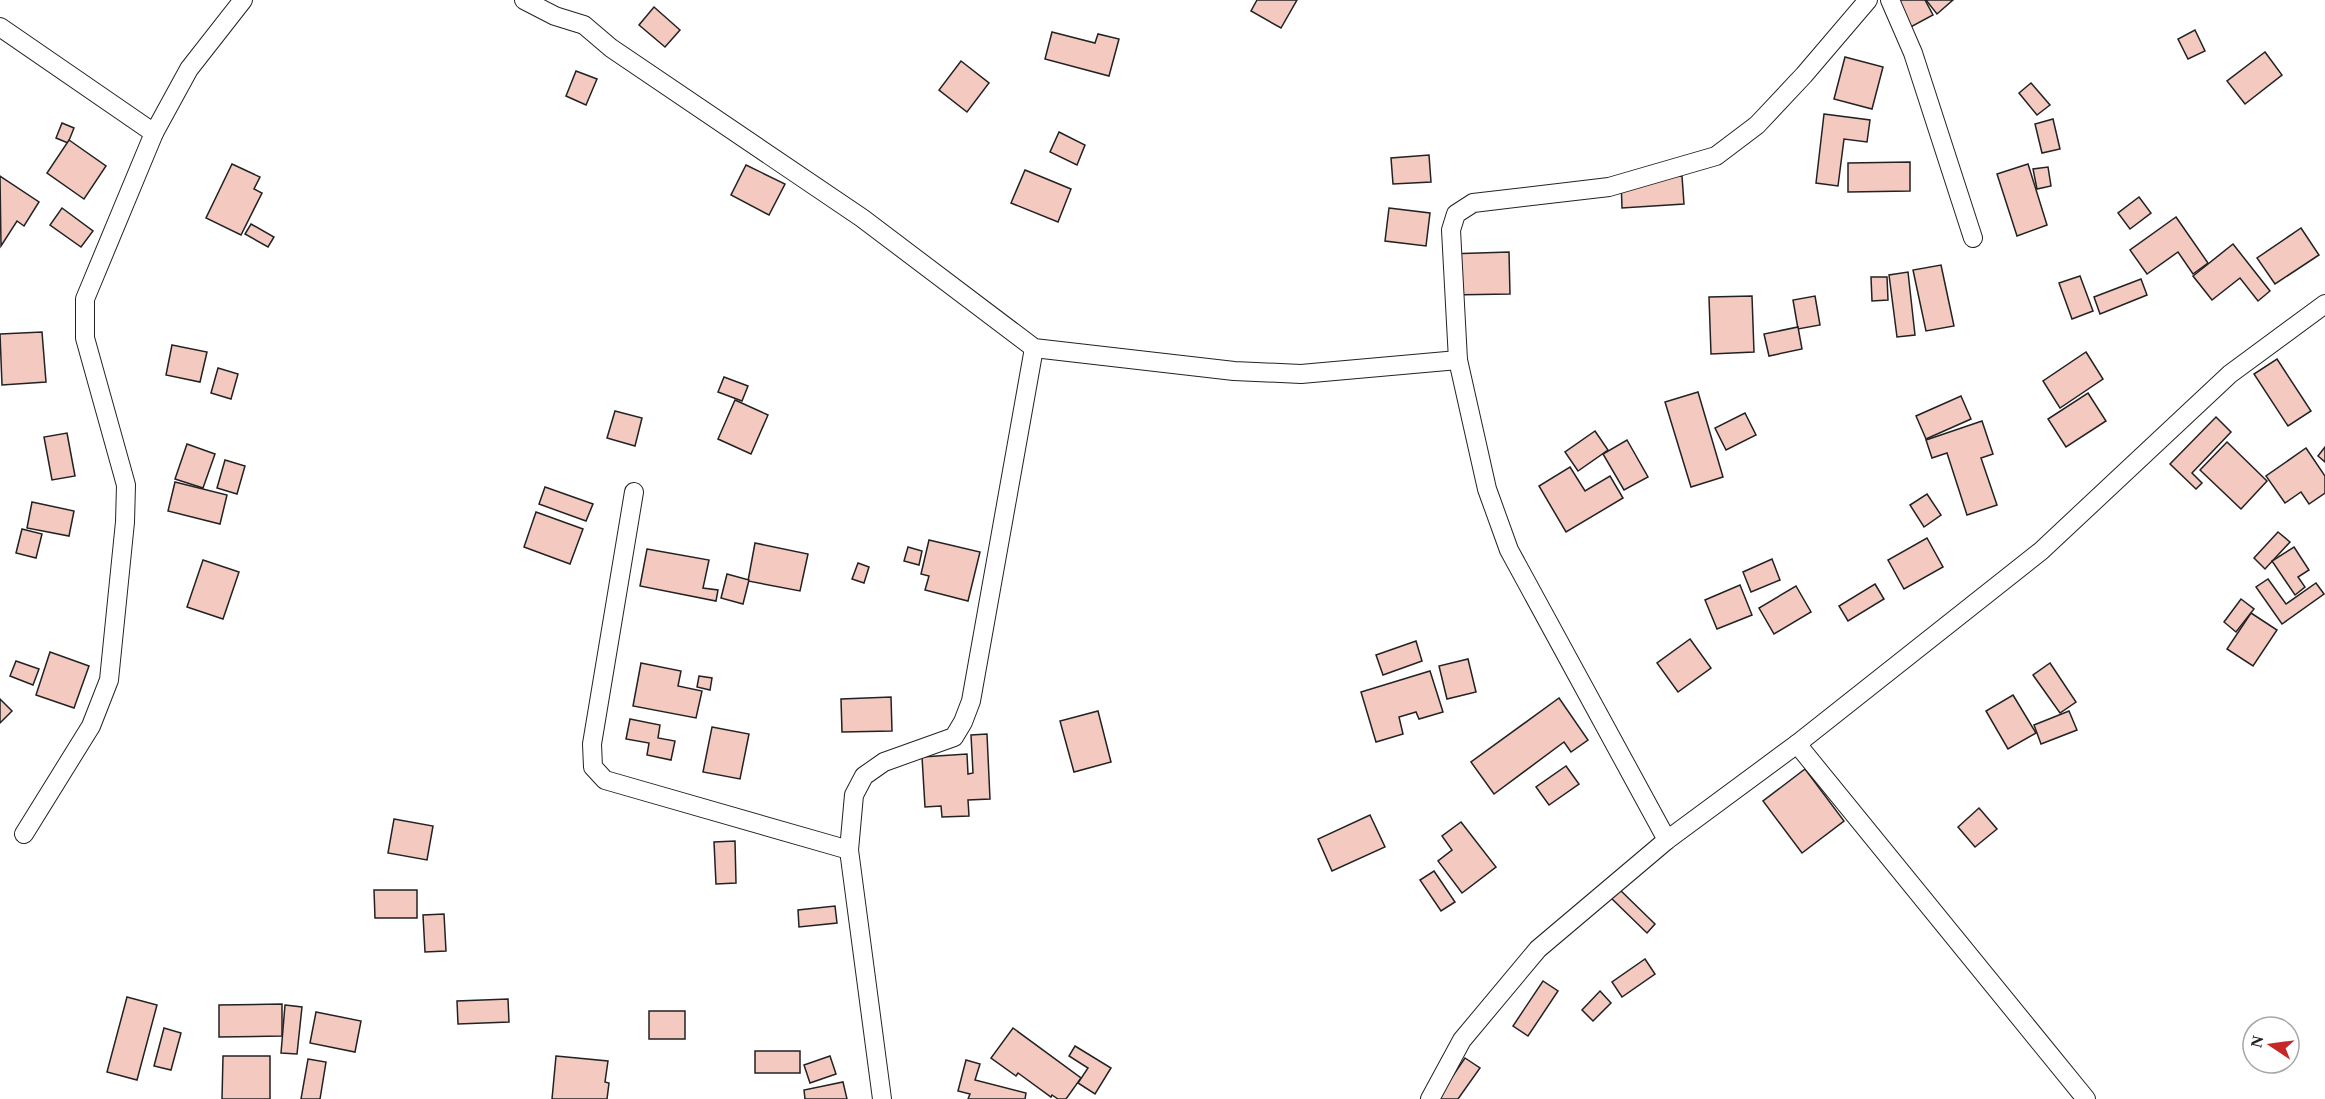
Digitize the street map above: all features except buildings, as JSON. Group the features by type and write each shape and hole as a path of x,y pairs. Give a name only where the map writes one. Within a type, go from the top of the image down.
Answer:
{"street":[{"path":"24,834 91,726 109,680 125,522 126,485 85,338 85,299 154,133 189,69 243,0"},
{"path":"524,0 555,16 584,26 610,48 862,219 1034,348 1234,371 1301,374 1458,360"},
{"path":"1667,840 1509,550 1486,489 1458,360 1451,230 1456,214 1473,203 1609,187 1716,156 1757,125 1804,75 1868,0"},
{"path":"1890,0 1913,52 1972,238"},
{"path":"0,27 154,133"},
{"path":"1430,1099 1461,1040 1538,949 1667,840 1797,744 2041,551 2230,374 2325,304"},
{"path":"882,1099 849,850 854,795 864,777 884,762 954,737 963,722 971,701 1034,348"},
{"path":"634,492 592,744 593,767 605,780 849,850"},
{"path":"1797,744 2086,1099"}]}
